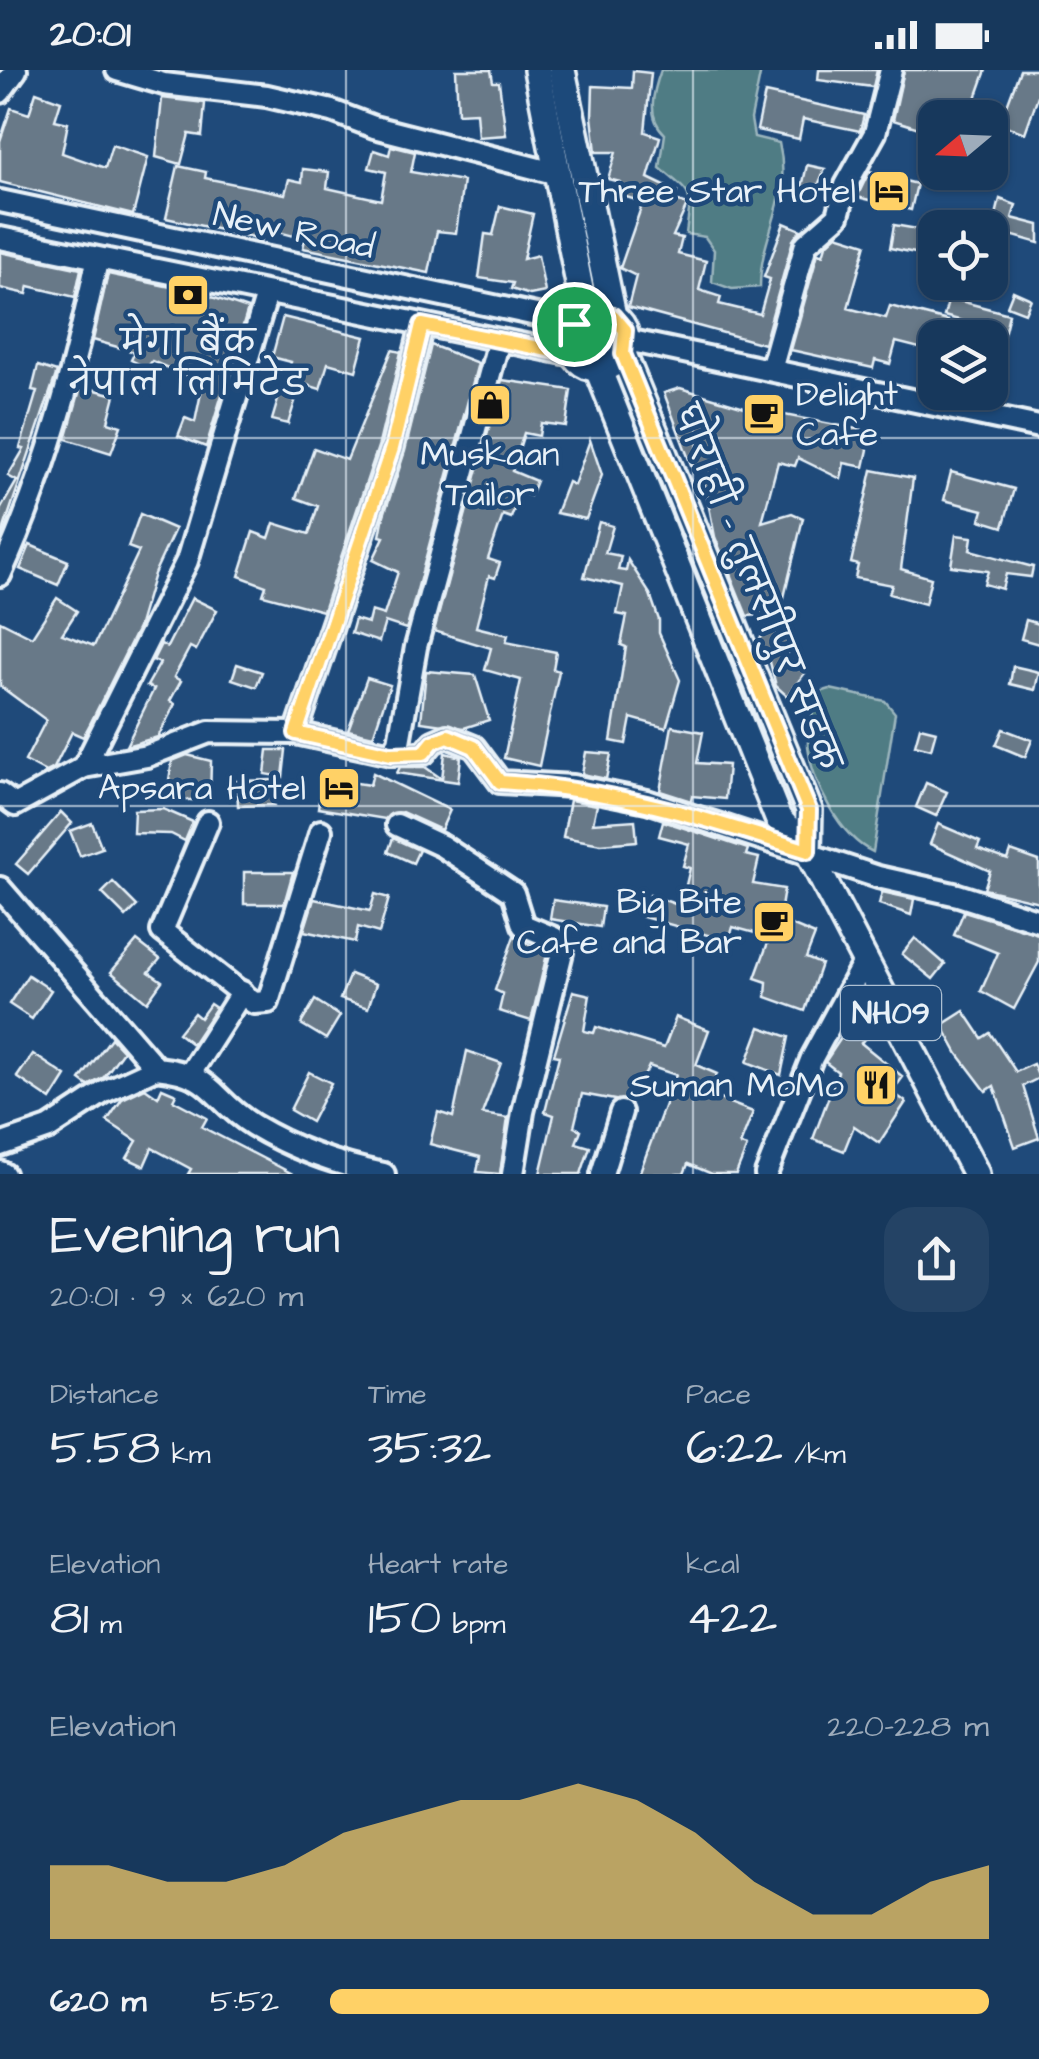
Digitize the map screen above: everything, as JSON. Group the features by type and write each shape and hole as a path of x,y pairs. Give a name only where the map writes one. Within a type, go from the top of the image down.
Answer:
{"main road":[{"path":"537,70 580,319 570,334 574,355 584,365 608,367 625,347"},
{"name":"NH09","path":"562,70 613,316 625,347"},
{"path":"580,319 613,316"},
{"name":"घोराही - तुलसीपुर सडक","path":"625,347 809,810 808,851"},
{"name":"घोराही - तुलसीपुर सडक","path":"598,368 778,818 808,851 976,1174"}],"street":[{"path":"0,92 16,70"},
{"path":"117,70 164,84 284,100 558,174"},
{"path":"772,370 806,244 838,216 846,184 875,132 891,70"},
{"name":"New Road","path":"0,201 580,319"},
{"name":"New Road","path":"0,238 97,261 574,355"},
{"path":"0,575 29,512 60,420 97,261"},
{"path":"84,767 187,561 267,294"},
{"path":"296,733 392,448 422,325"},
{"path":"391,754 399,742 416,646 499,340"},
{"path":"625,347 772,370 1039,427"},
{"path":"0,794 15,805 84,767 147,756 209,732 296,733 391,754 424,753 433,742 448,736 474,747 500,782 572,786 647,800 878,877 958,894 1039,921"},
{"path":"208,822 162,931 254,1003 268,1002 321,832"},
{"path":"398,825 442,846 513,893 523,925 554,938 562,952 523,1112 513,1174"},
{"path":"0,888 156,1068"},
{"path":"766,1174 812,1058 864,962"},
{"path":"191,1072 242,992"},
{"path":"0,1145 50,1128 104,1092 156,1068 191,1072 251,1124 338,1164 384,1174"},
{"path":"602,1174 621,1112"}],"green space":[{"path":"661,70 761,70 751,119 754,137 779,143 782,182 760,287 732,289 712,282 714,250 705,237 686,234 688,196 660,168 665,134 655,120 653,104"},
{"path":"830,689 885,701 895,713 873,852 839,822 811,761 811,719 820,692"}],"building":[{"path":"456,70 491,70 493,82 499,82 506,135 478,137 476,112 458,113"},
{"path":"819,70 877,70 873,87 818,80"},
{"path":"904,70 986,70 975,100 918,100 918,128 893,120"},
{"path":"1020,70 1039,70 1039,93 1025,133 1008,127 1008,102"},
{"path":"633,71 651,73 645,132 660,137 648,178 677,192 674,200 687,205 673,236 682,238 678,254 706,261 699,290 721,297 719,304 760,314 770,279 764,277 784,223 801,230 793,240 764,344 628,307 636,276 620,268 643,202 616,194 620,182 608,179 616,152 596,152 592,117 593,86 632,88"},
{"path":"36,92 61,101 55,120 68,123 62,153 105,168 112,145 148,157 133,215 0,182 0,141 11,108 29,114"},
{"path":"765,93 864,115 860,131 803,119 799,139 757,130"},
{"path":"162,98 205,103 202,136 189,134 181,164 156,157"},
{"path":"391,146 415,152 411,172 463,181 456,233 437,231 429,273 303,248 305,239 263,228 261,239 166,218 178,166 206,172 205,178 285,194 289,179 302,182 303,169 329,172 327,188 381,200 386,172 369,168 374,150 389,155"},
{"path":"807,165 825,169 816,190 802,187"},
{"name":"Three Star Hotel","path":"869,172 917,184 911,210 857,197"},
{"path":"1000,199 1016,205 1012,218 1039,225 1039,243 1008,234 1008,210 997,210"},
{"path":"500,206 533,214 523,259 538,255 545,292 530,295 511,289 513,283 479,278 485,234 493,235"},
{"path":"894,225 918,229 918,254 890,248"},
{"path":"837,235 866,244 848,308 886,318 890,306 944,320 918,320 918,348 896,342 890,364 875,360 873,368 791,350 818,253 823,255 826,245"},
{"path":"0,252 81,269 75,297 29,286 27,294 0,288"},
{"path":"108,274 200,293 248,309 206,447 178,436 185,418 195,422 203,383 152,361 147,368 131,360 135,352 93,340"},
{"path":"1013,291 1031,299 1025,313 1007,306"},
{"path":"948,300 1009,314 1008,320 959,320 944,316"},
{"path":"283,317 365,337 356,371 328,363 320,389 287,379 291,362 272,357"},
{"path":"431,345 478,363 408,624 406,629 385,622 379,642 351,633 355,619 368,623 371,611 384,615 398,572 373,560 384,537 380,536 384,515 405,451"},
{"path":"392,350 401,352 379,444 323,611 263,595 266,586 239,576 253,532 269,538 274,523 309,534 318,506 296,498 314,448 347,460"},
{"path":"38,366 57,372 0,540 0,510 17,481 8,476 24,449 20,448 37,391 32,390"},
{"path":"83,379 90,381 88,388 115,395 108,422 121,426 111,453 66,439"},
{"path":"502,380 571,390 566,426 541,423 539,436 524,433 512,471 536,481 530,496 520,492 511,518 503,515 488,559 500,563 495,578 489,576 476,627 508,635 506,642 556,652 553,669 559,671 539,766 504,758 521,680 485,670 491,648 434,631"},
{"path":"680,388 748,408 872,432 864,467 844,463 841,479 798,458 795,466 778,462 762,522 792,513 803,518 780,614 747,616 715,537 701,466 693,470 664,393"},
{"path":"281,390 297,395 288,424 272,420"},
{"path":"590,440 602,475 586,519 556,513 568,482 574,485"},
{"path":"872,470 913,478 901,569 931,578 925,604 889,594 892,585 855,578 858,565 851,563"},
{"path":"951,472 1014,489 1003,527 980,520 983,510 944,500"},
{"path":"140,514 175,529 154,574 138,628 90,724 83,737 72,732 54,768 46,772 25,761 46,720 0,686 0,621 32,637 57,598 77,611 62,634 94,646 139,551 128,547"},
{"path":"599,522 613,526 605,553 621,556 618,570 626,571 628,560 650,594 659,633 680,680 666,728 631,718 626,744 611,741 626,647 621,645 627,616 617,614 623,586 584,577"},
{"path":"956,535 972,537 970,550 1033,567 1031,577 1006,574 1002,589 984,584 988,571 951,566"},
{"path":"30,545 68,561 58,585 20,569"},
{"path":"192,598 217,610 196,650 190,647 174,677 181,681 170,701 175,704 158,737 126,746 154,689 147,686 160,663 153,660 161,644 167,647"},
{"path":"1026,620 1039,624 1039,644 1021,639"},
{"path":"767,627 793,645 785,657 805,673 787,696 776,686 769,658 758,643"},
{"path":"237,664 262,672 256,687 232,679"},
{"path":"1013,666 1039,672 1035,690 1010,684"},
{"path":"426,671 475,675 489,720 464,728 421,722"},
{"path":"367,678 390,685 373,736 348,730"},
{"path":"672,726 703,732 697,763 728,765 725,799 692,796 691,801 660,791"},
{"path":"920,727 936,731 931,749 915,745"},
{"path":"1003,729 1032,740 1025,757 996,745"},
{"path":"268,750 286,750 283,777 265,774"},
{"path":"586,752 611,754 606,779 582,774"},
{"path":"445,753 461,757 458,782 397,773 400,767 425,767 442,779"},
{"path":"187,755 211,761 210,800 166,800 172,761"},
{"path":"373,773 450,810 441,830 402,812 385,819 318,808 322,778 370,785"},
{"path":"273,780 274,805 238,806 237,781"},
{"path":"926,783 947,792 936,816 916,807"},
{"path":"570,800 597,805 593,823 635,820 637,841 601,844 563,837"},
{"path":"163,809 193,822 185,841 171,834 133,833 134,810"},
{"path":"61,812 72,823 28,874 16,864"},
{"path":"663,821 748,849 746,855 759,858 753,884 784,889 779,920 815,935 806,958 821,964 805,1011 766,997 767,982 755,978 770,937 733,927 729,941 643,917 650,895 681,906 690,868 683,866 689,844 659,836"},
{"path":"92,823 102,848 80,856 70,831"},
{"path":"938,824 980,842 977,849 1008,860 1011,851 1039,861 1039,902 984,889 990,871 930,844"},
{"path":"393,838 419,850 413,863 388,852"},
{"path":"244,872 293,872 284,904 244,904"},
{"path":"113,882 137,906 126,917 102,893"},
{"path":"882,892 914,899 911,915 879,904"},
{"path":"375,894 389,898 379,933 358,927 355,942 304,931 314,899 370,911"},
{"path":"553,900 603,907 600,927 550,919"},
{"path":"964,911 1039,934 1039,962 1014,1009 981,991 998,953 954,935"},
{"path":"514,936 547,954 531,1021 499,1011 503,994 495,990"},
{"path":"915,938 945,964 933,979 902,954"},
{"path":"137,941 160,959 149,972 162,981 147,1002 111,972"},
{"path":"350,974 376,984 368,1008 340,999"},
{"path":"28,975 51,990 32,1019 9,1004"},
{"path":"573,991 590,995 584,1031 594,1033 596,1027 664,1048 676,1017 709,1030 696,1065 717,1074 709,1095 753,1112 740,1145 747,1147 736,1174 712,1174 688,1164 684,1174 639,1174 676,1075 649,1066 631,1103 582,1094 574,1127 581,1130 576,1143 590,1147 581,1174 540,1174 554,1115 545,1112 559,1056 554,1055"},
{"path":"315,1000 340,1016 326,1039 301,1024"},
{"path":"210,1004 216,1008 192,1044 178,1033 194,1013 200,1018"},
{"path":"964,1011 982,1038 990,1033 1016,1072 1033,1064 1039,1078 1023,1086 1039,1138 1015,1147 994,1086 986,1091 958,1054 942,1025"},
{"path":"853,1020 869,1033 861,1043 903,1077 892,1092 906,1102 879,1143 854,1126 844,1151 813,1139 838,1072 825,1062"},
{"path":"760,1027 789,1037 781,1075 747,1062"},
{"path":"111,1038 123,1051 104,1077 88,1086 80,1080"},
{"path":"467,1051 501,1063 482,1114 508,1118 500,1174 477,1172 480,1157 430,1144 438,1112 453,1117"},
{"path":"33,1054 66,1076 51,1100 17,1077"},
{"path":"309,1072 331,1083 311,1122 290,1110"},
{"path":"145,1088 158,1097 162,1088 176,1094 173,1100 207,1118 202,1127 293,1174 188,1174 191,1169 152,1148 144,1166 127,1158 137,1141 107,1121 122,1099"}],"place":[{"name":"Three Star Hotel","path":"889,191"},
{"name":"मेगा बैंक नेपाल लिमिटेड","path":"188,295"},
{"name":"Muskaan Tailor","path":"490,405"},
{"name":"Delight Cafe","path":"764,414"},
{"name":"Apsara Hotel","path":"339,788"},
{"name":"Big Bite Cafe and Bar","path":"774,922"},
{"name":"Suman MoMo","path":"876,1085"}],"route":[{"path":"604,312 625,330 623,354 809,810 808,851 647,800 572,786 500,782 474,747 448,736 433,742 424,753 391,754 296,733 392,448 422,325 574,355 570,334 574,324 585,314 604,312"}]}
